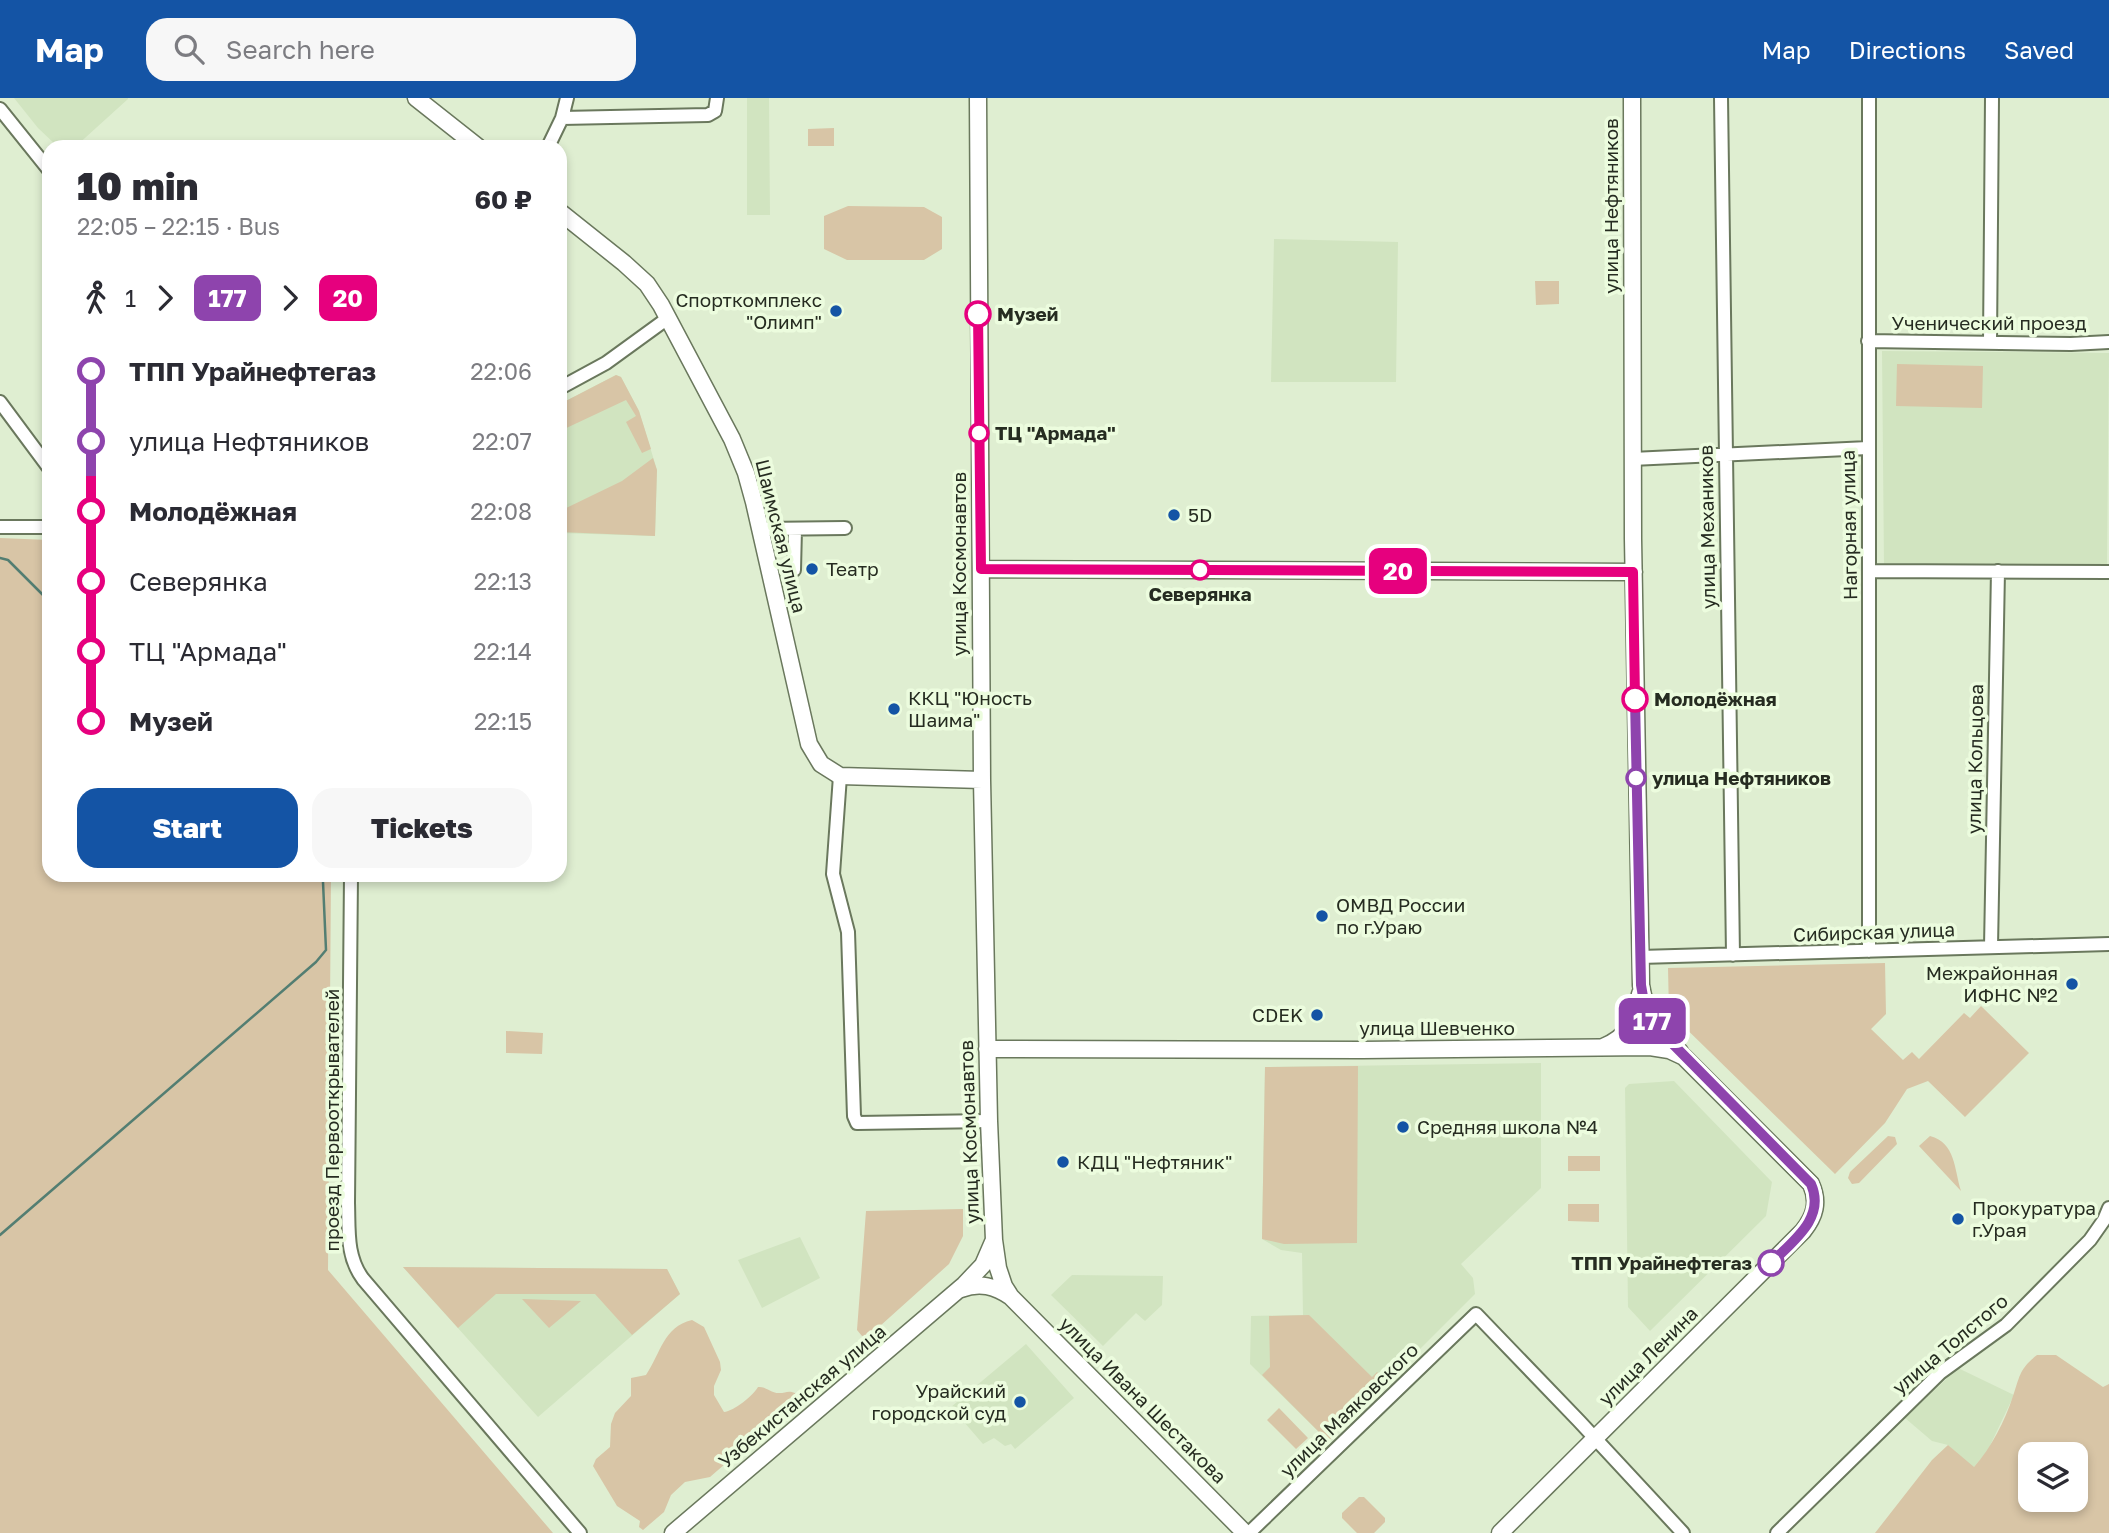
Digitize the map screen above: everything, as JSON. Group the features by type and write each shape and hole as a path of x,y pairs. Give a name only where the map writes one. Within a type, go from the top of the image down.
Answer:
{"main road":[{"path":"416,98 469,140"},
{"name":"улица Космонавтов","path":"978,98 982,780 989,1121 994,1240 998,1268 1004,1286 1012,1297"},
{"name":"улица Нефтяников","path":"1632,98 1633,572 1641,985 1645,1008 1652,1021 1685,1057"},
{"name":"Шаимская улица","path":"567,218 636,273 655,296 737,450 746,473 760,529 810,744 821,764 840,776"},
{"path":"981,569 1633,572"},
{"path":"840,776 982,780"},
{"name":"улица Нефтяников","path":"1601,1048 1619,1039 1632,1026 1641,985"},
{"name":"улица Шевченко","path":"988,1049 1662,1048 1685,1057 1804,1175 1811,1184 1816,1203"},
{"name":"улица Ленина","path":"1500,1533 1803,1231 1816,1203"},
{"name":"Узбекистанская улица","path":"673,1533 958,1290 983,1265 994,1240"},
{"path":"958,1290 974,1285 989,1285 1012,1297"},
{"name":"улица Ивана Шестакова","path":"1012,1297 1241,1531"}],"street":[{"path":"551,140 562,118 567,98"},
{"path":"562,118 708,115 715,111 717,98"},
{"name":"улица Механиков","path":"1721,98 1733,955"},
{"name":"Нагорная улица","path":"1869,98 1869,951"},
{"path":"1990,343 1992,98"},
{"path":"0,109 42,161"},
{"path":"567,384 606,363 667,318"},
{"name":"Ученический проезд","path":"1868,341 2071,344 2109,342"},
{"path":"0,402 42,459"},
{"path":"1632,459 1868,448"},
{"path":"0,527 42,527"},
{"path":"794,570 795,528"},
{"path":"760,529 845,528"},
{"path":"1870,571 2109,572"},
{"name":"улица Кольцова","path":"1991,947 1998,571"},
{"path":"840,776 833,874 848,932 854,1116 857,1122 989,1121"},
{"name":"проезд Первооткрывателей","path":"351,882 348,1203 349,1238 354,1265 413,1339 580,1533"},
{"name":"Сибирская улица","path":"1640,957 2109,944"},
{"name":"улица Толстого","path":"1777,1533 1940,1373 2006,1325 2098,1231 2109,1208"},
{"name":"улица Маяковского","path":"1241,1531 1476,1314 1595,1438"},
{"path":"1595,1438 1683,1533"}],"shaded area":[{"path":"14,98 128,98 83,140 51,140"},
{"path":"747,98 769,98 770,215 747,215"},
{"path":"834,128 834,146 808,146 808,129"},
{"path":"848,206 924,207 942,217 942,249 924,260 847,260 824,249 824,216"},
{"path":"1274,239 1398,242 1396,382 1271,382"},
{"path":"1535,281 1559,281 1559,304 1536,305"},
{"path":"1882,351 2109,353 2107,566 1884,566"},
{"path":"1897,364 1983,366 1982,408 1896,406"},
{"path":"616,375 621,377 639,411 657,470 655,536 567,533 567,400"},
{"path":"616,375 621,377 639,411 651,449 642,453 626,422 636,416 626,400 567,428 567,400"},
{"path":"653,458 657,470 655,536 567,532 567,508 622,481"},
{"path":"0,538 42,540 42,882 331,882 328,1270 553,1533 0,1533"},
{"path":"1885,963 1886,1014 1871,1029 1903,1060 1912,1052 1919,1059 1964,1013 1970,1018 1981,1006 2029,1053 1965,1117 1928,1081 1907,1089 1885,1123 1835,1174 1669,1012 1668,968"},
{"path":"506,1031 543,1033 542,1054 506,1053"},
{"name":"Средняя школа №4","path":"1541,1063 1541,1188 1461,1264 1473,1278 1475,1294 1328,1441 1250,1364 1251,1316 1303,1315 1302,1253 1281,1250 1262,1239 1265,1067"},
{"path":"1358,1066 1357,1243 1284,1244 1262,1239 1265,1067"},
{"path":"1674,1081 1772,1182 1766,1216 1650,1331 1628,1307 1625,1088 1629,1084"},
{"path":"1888,1136 1895,1137 1897,1144 1859,1183 1852,1184 1848,1178 1850,1172"},
{"path":"1930,1136 1945,1144 1953,1158 1961,1191 1919,1146"},
{"path":"1568,1156 1600,1156 1600,1171 1568,1171"},
{"path":"1568,1204 1599,1204 1599,1222 1568,1221"},
{"path":"963,1209 963,1236 949,1264 870,1335 862,1336 857,1330 866,1211"},
{"path":"800,1237 820,1278 762,1308 738,1260"},
{"path":"403,1267 667,1269 680,1294 538,1417"},
{"path":"403,1267 667,1269 680,1294 632,1335 595,1294 496,1294 458,1328"},
{"path":"1072,1275 1163,1276 1162,1305 1145,1321 1136,1313 1103,1346 1051,1295"},
{"path":"522,1299 581,1301 549,1328"},
{"path":"1309,1315 1372,1377 1377,1372 1387,1383 1328,1441 1262,1375 1270,1367 1269,1316"},
{"path":"692,1320 704,1327 720,1362 721,1370 714,1386 714,1395 724,1412 743,1402 758,1387 776,1393 795,1393 795,1401 710,1477 685,1482 671,1495 664,1512 643,1530 639,1527 640,1521 617,1506 593,1466 596,1459 610,1447 611,1424 615,1413 631,1396 631,1378 646,1375 669,1335 682,1323"},
{"path":"1026,1344 1074,1398 1015,1449 1011,1444 1005,1446 994,1438 983,1444 951,1407"},
{"path":"2037,1355 2056,1355 2103,1387 2109,1384 2109,1533 1875,1533 1932,1460 1948,1445 1974,1467 1997,1434 2027,1364"},
{"path":"1958,1368 2014,1395 1987,1452 1973,1468 1948,1445 1932,1441 1905,1418"},
{"path":"1279,1408 1308,1438 1296,1449 1267,1420"},
{"path":"1359,1497 1364,1497 1385,1518 1385,1522 1374,1533 1357,1533 1342,1518 1342,1513"}],"waterway":[{"path":"0,558 8,560 42,594"},
{"path":"0,1235 316,962 326,950 323,882"}],"bus line":[{"name":"20","path":"978,314 981,569 1633,572 1635,699"},
{"name":"177","path":"1635,699 1643,1000 1655,1026 1811,1184 1816,1203 1809,1223 1771,1263"}],"place":[{"name":"Спорткомплекс \"Олимп\"","path":"836,311"},
{"name":"Музей","path":"978,314"},
{"name":"ТЦ \"Армада\"","path":"979,433"},
{"name":"5D","path":"1174,515"},
{"name":"Театр","path":"812,569"},
{"name":"Северянка","path":"1200,570"},
{"name":"Молодёжная","path":"1635,699"},
{"name":"ККЦ \"Юность Шаима\"","path":"894,709"},
{"name":"улица Нефтяников","path":"1636,778"},
{"name":"ОМВД России по г.Ураю","path":"1322,916"},
{"name":"Межрайонная ИФНС №2","path":"2072,984"},
{"name":"CDEK","path":"1317,1015"},
{"name":"Средняя школа №4","path":"1403,1127"},
{"name":"КДЦ \"Нефтяник\"","path":"1063,1162"},
{"name":"Прокуратура г.Урая","path":"1958,1219"},
{"name":"ТПП Урайнефтегаз","path":"1771,1263"},
{"name":"Урайский городской суд","path":"1020,1402"}]}
